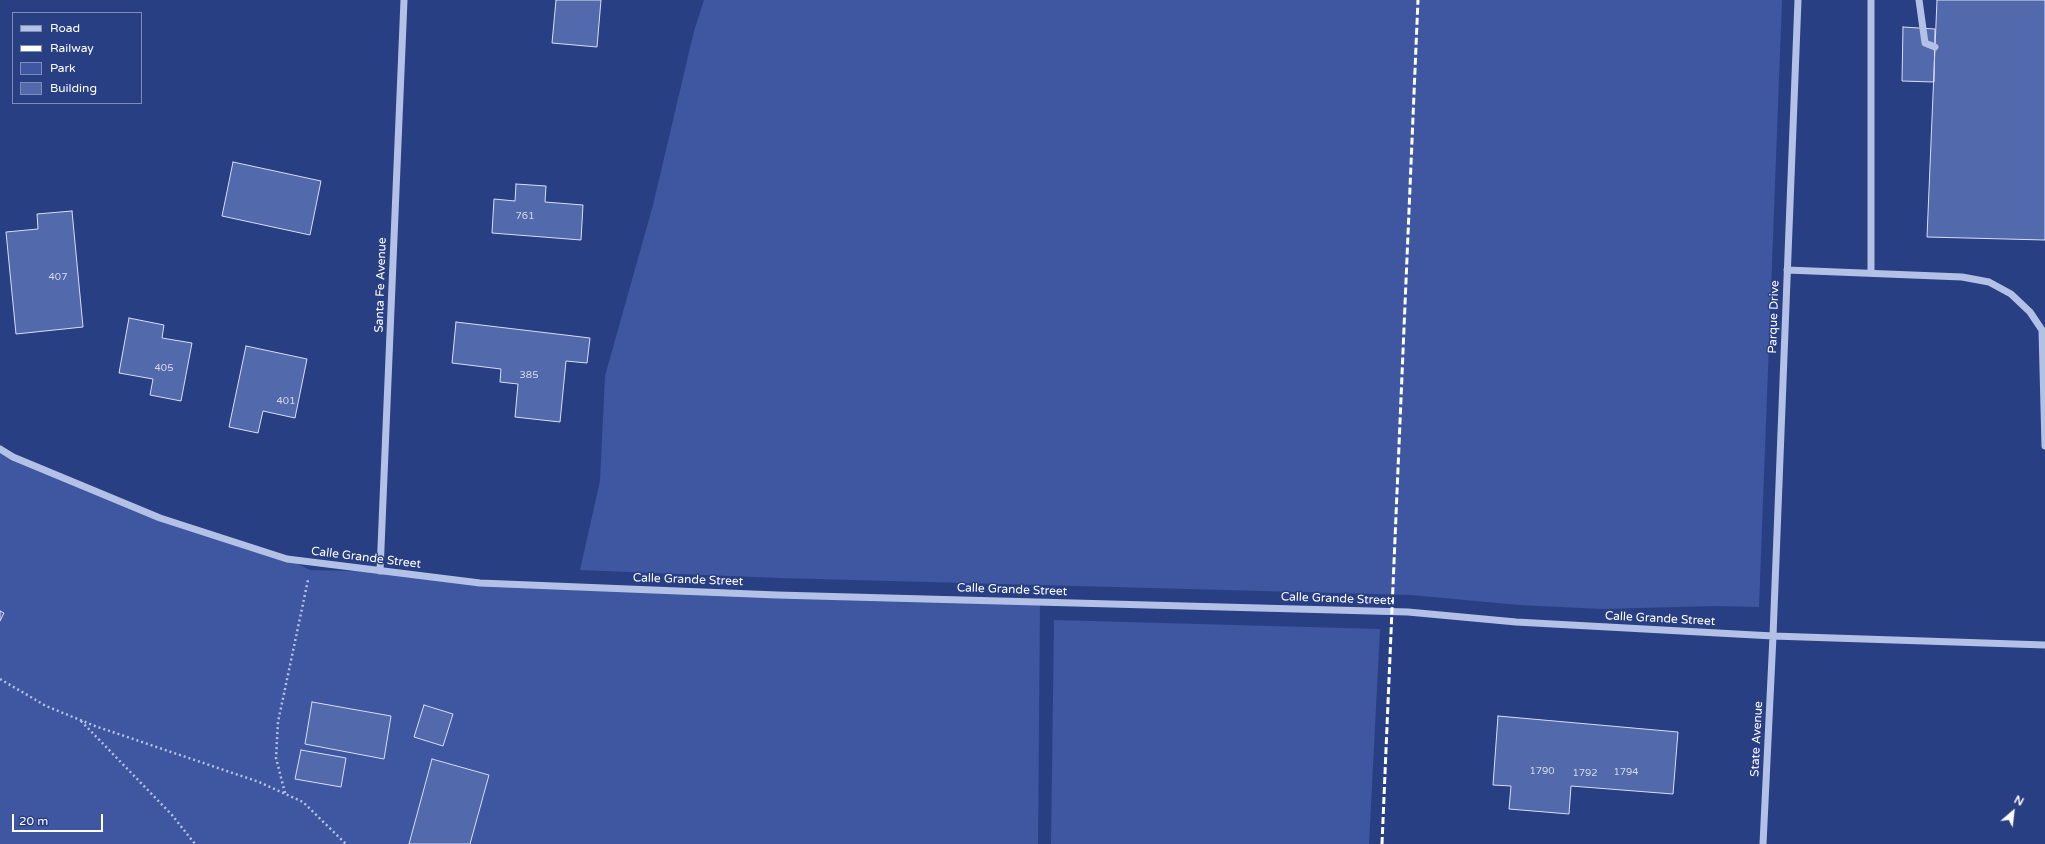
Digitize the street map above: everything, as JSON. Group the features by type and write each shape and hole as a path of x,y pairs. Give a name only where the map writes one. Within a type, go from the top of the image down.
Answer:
{"street":[{"name":"Santa Fe Avenue","path":"380,571 404,0"},
{"name":"Parque Drive","path":"1774,636 1798,0"},
{"path":"1871,0 1871,273"},
{"path":"1919,0 1925,43 1935,48"},
{"path":"1787,270 1962,277 1989,282 2011,294 2030,312 2042,330 2045,446"},
{"name":"Calle Grande Street","path":"0,449 14,457 160,518 287,559 488,583 777,595 1408,612 1516,622 1774,636 2045,645"},
{"name":"State Avenue","path":"1763,844 1774,636"}],"path":[{"path":"285,794 276,758 278,722 290,657 312,562"},
{"path":"0,679 46,706 79,720 259,782 303,802 346,844"},
{"path":"79,720 172,815 195,844"}],"green space":[{"path":"704,0 1782,0 1759,607 1715,606 1602,609 1519,605 1411,595 779,578 580,570 600,481 605,376 653,205 694,31"},
{"path":"0,449 160,518 287,559 310,570 387,572 480,583 1040,602 1038,844 0,844"},
{"path":"1054,620 1380,629 1369,844 1051,844"}],"building":[{"path":"556,0 601,0 597,47 552,43"},
{"path":"1937,0 2045,0 2045,240 1927,237"},
{"path":"1903,27 1935,29 1934,82 1902,81"},
{"path":"233,162 321,181 310,235 222,216"},
{"path":"516,184 546,186 545,202 583,205 581,240 492,233 494,199 515,201"},
{"path":"72,211 83,327 16,334 6,232 38,229 37,214"},
{"path":"129,318 164,325 162,338 192,343 181,401 150,395 153,379 119,373"},
{"path":"456,322 590,338 587,363 566,361 560,422 515,417 518,384 500,382 501,369 452,363"},
{"path":"246,346 307,359 295,418 263,411 258,433 229,427"},
{"path":"0,611 4,613 0,621"},
{"path":"312,702 391,716 384,759 305,744"},
{"path":"424,705 453,714 443,746 414,737"},
{"path":"1498,716 1678,732 1673,794 1571,786 1569,814 1509,809 1511,786 1493,785"},
{"path":"301,750 346,758 341,787 295,779"},
{"path":"432,759 489,775 470,844 409,844"}],"railway":[{"path":"1382,844 1418,0"}]}
